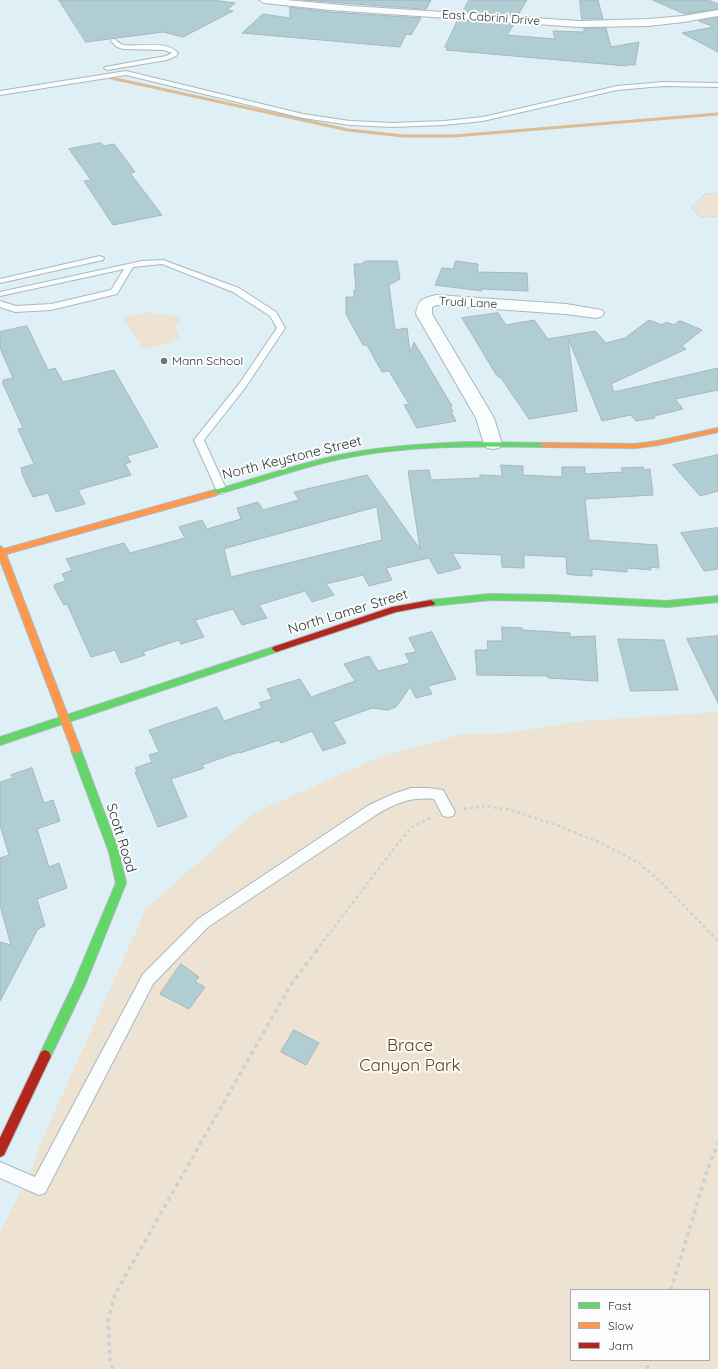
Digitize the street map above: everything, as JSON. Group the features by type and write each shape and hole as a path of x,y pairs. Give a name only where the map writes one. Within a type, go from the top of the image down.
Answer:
{"street":[{"name":"East Cabrini Drive","path":"264,0 340,7 593,25 661,23 718,13"},
{"name":"Trudi Lane","path":"493,444 485,418 424,314 425,304 436,300 566,309 596,314"},
{"name":"North Keystone Street","path":"0,552 340,457 391,449 493,444 636,446 658,443 718,430"},
{"name":"Scott Road","path":"0,552 65,719 114,852 120,883 79,985 0,1150"},
{"name":"North Lamer Street","path":"0,741 395,609 452,599 499,596 668,604 718,599"}],"lane":[{"path":"71,81 79,74 96,69 167,58 175,53 170,49 164,48 123,47 119,46 113,40"},
{"path":"0,93 120,73 132,74 303,116 350,122 393,125 444,123 483,119 617,88 663,84 718,85"},
{"path":"0,281 100,258"},
{"path":"0,294 142,263 163,262 236,290 273,314 280,328 242,386 199,440 222,490"},
{"path":"0,304 15,309 51,307 114,292 130,266"},
{"path":"0,1170 39,1187 148,979 203,923 374,808 396,797 417,792 438,794 448,812"}],"path":[{"path":"718,192 706,194 691,207 700,217 718,216"},
{"path":"113,1369 110,1361 108,1320 116,1294 290,986 412,827 432,816 486,806 511,810 559,826 601,843 639,863 662,882 718,941"},
{"path":"671,1289 708,1168 718,1143"}],"green space":[{"path":"718,193 718,215 699,216 692,208 707,195"},
{"path":"148,312 178,317 180,320 175,327 180,338 168,344 143,349 123,318"},
{"name":"Brace Canyon Park","path":"718,712 718,1369 0,1369 0,1233 32,1168 42,1140 146,909 254,813 380,757 462,734 506,733 583,721"}],"building":[{"path":"59,0 213,0 235,3 227,10 233,11 183,37 163,32 86,42"},
{"path":"303,0 431,0 426,9"},
{"path":"469,0 527,0 518,15 463,12"},
{"path":"580,0 598,0 603,19 582,19"},
{"path":"653,0 708,0 718,4 718,9 685,14"},
{"path":"290,7 330,12 421,18 411,35 406,34 400,47 242,33 263,14 290,18"},
{"path":"718,18 718,52 682,33 714,27 699,21"},
{"path":"458,20 514,24 507,35 555,39 553,31 584,32 584,28 606,28 611,47 639,42 635,65 626,66 446,50 448,47 445,47"},
{"path":"101,143 103,146 114,144 135,172 130,173 162,215 113,225 84,181 91,180 69,149"},
{"path":"366,261 397,261 400,279 389,285 395,330 407,328 410,353 414,342 452,406 450,407 453,411 451,412 456,421 417,428 404,405 409,404 389,371 382,372 367,345 363,345 346,314 346,297 354,297 354,290 356,290 354,264 361,264"},
{"path":"456,261 478,264 477,272 527,273 528,291 481,289 482,291 435,285 442,268 453,269"},
{"path":"498,313 506,325 534,320 548,339 595,331 606,343 625,338 649,320 662,325 666,322 674,325 681,321 702,330 682,346 686,349 611,384 614,392 718,368 718,390 675,399 683,409 654,416 655,418 636,421 631,415 602,421 568,338 577,411 529,419 501,378 497,376 462,318"},
{"path":"27,326 48,370 55,368 63,382 114,370 158,447 127,456 131,462 125,464 131,475 78,490 85,504 56,512 48,493 33,497 23,476 21,468 34,464 18,429 23,428 3,384 3,380 13,378 0,348 0,332"},
{"path":"718,455 718,491 700,496 673,465"},
{"path":"501,465 523,466 523,475 562,477 562,467 585,467 585,474 623,472 621,468 643,467 644,470 650,469 653,495 585,499 589,540 657,545 659,568 650,567 651,570 627,568 627,572 592,569 592,576 574,575 567,574 566,557 524,555 524,568 502,567 501,555 452,553 461,568 438,574 429,558 386,568 392,580 369,586 363,575 326,584 334,595 312,602 305,591 259,605 267,618 242,625 233,609 195,620 204,637 181,644 179,640 143,652 145,655 121,663 115,650 91,657 67,604 64,605 54,587 55,584 66,581 62,574 72,570 66,559 124,543 130,553 185,538 179,527 202,520 207,529 241,519 237,508 258,502 263,510 299,500 294,492 367,475 420,549 408,471 429,470 431,480 480,478 480,475 502,476","holes":["377,507 382,540 231,577 224,549"]},
{"path":"718,528 718,569 704,571 681,533"},
{"path":"502,627 522,628 522,630 570,633 570,637 595,636 598,681 548,678 548,676 477,675 475,650 488,650 487,641 502,641"},
{"path":"432,632 456,679 428,686 432,694 416,698 410,687 396,707 388,710 372,708 333,722 346,743 323,751 312,731 281,743 279,740 240,753 239,752 202,765 204,768 171,779 187,817 158,827 135,772 137,771 135,768 152,762 149,755 159,752 149,730 217,707 224,721 262,708 259,703 272,699 267,689 300,679 311,697 355,681 344,664 369,656 378,671 410,663 405,654 416,652 409,638"},
{"path":"718,636 718,703 687,639"},
{"path":"618,639 664,640 678,690 631,691"},
{"path":"32,768 44,803 53,800 60,821 37,829 49,867 59,863 67,888 37,899 45,926 38,929 0,1001 0,942 11,945 0,905 0,858 9,855 0,825 0,782 13,778 11,775"},
{"path":"181,964 199,977 195,982 205,987 189,1009 160,994"},
{"path":"294,1030 319,1043 306,1065 281,1052"}],"waterway":[{"path":"111,78 348,130 404,136 454,136 718,114"}],"traffic: fast":[{"path":"214,493 308,465 364,452 442,445 544,445"},
{"path":"431,603 490,597 549,598 667,604 718,599"},
{"path":"0,741 276,649"},
{"path":"45,1056 79,985 121,883 114,852 76,750"}],"traffic: slow":[{"path":"544,445 636,446 658,443 718,430"},
{"path":"0,553 214,493"},
{"path":"0,549 76,750"}],"traffic: jam":[{"path":"276,649 395,609 431,603"},
{"path":"0,1151 45,1056"}],"place":[{"name":"Mann School","path":"164,361"}]}
